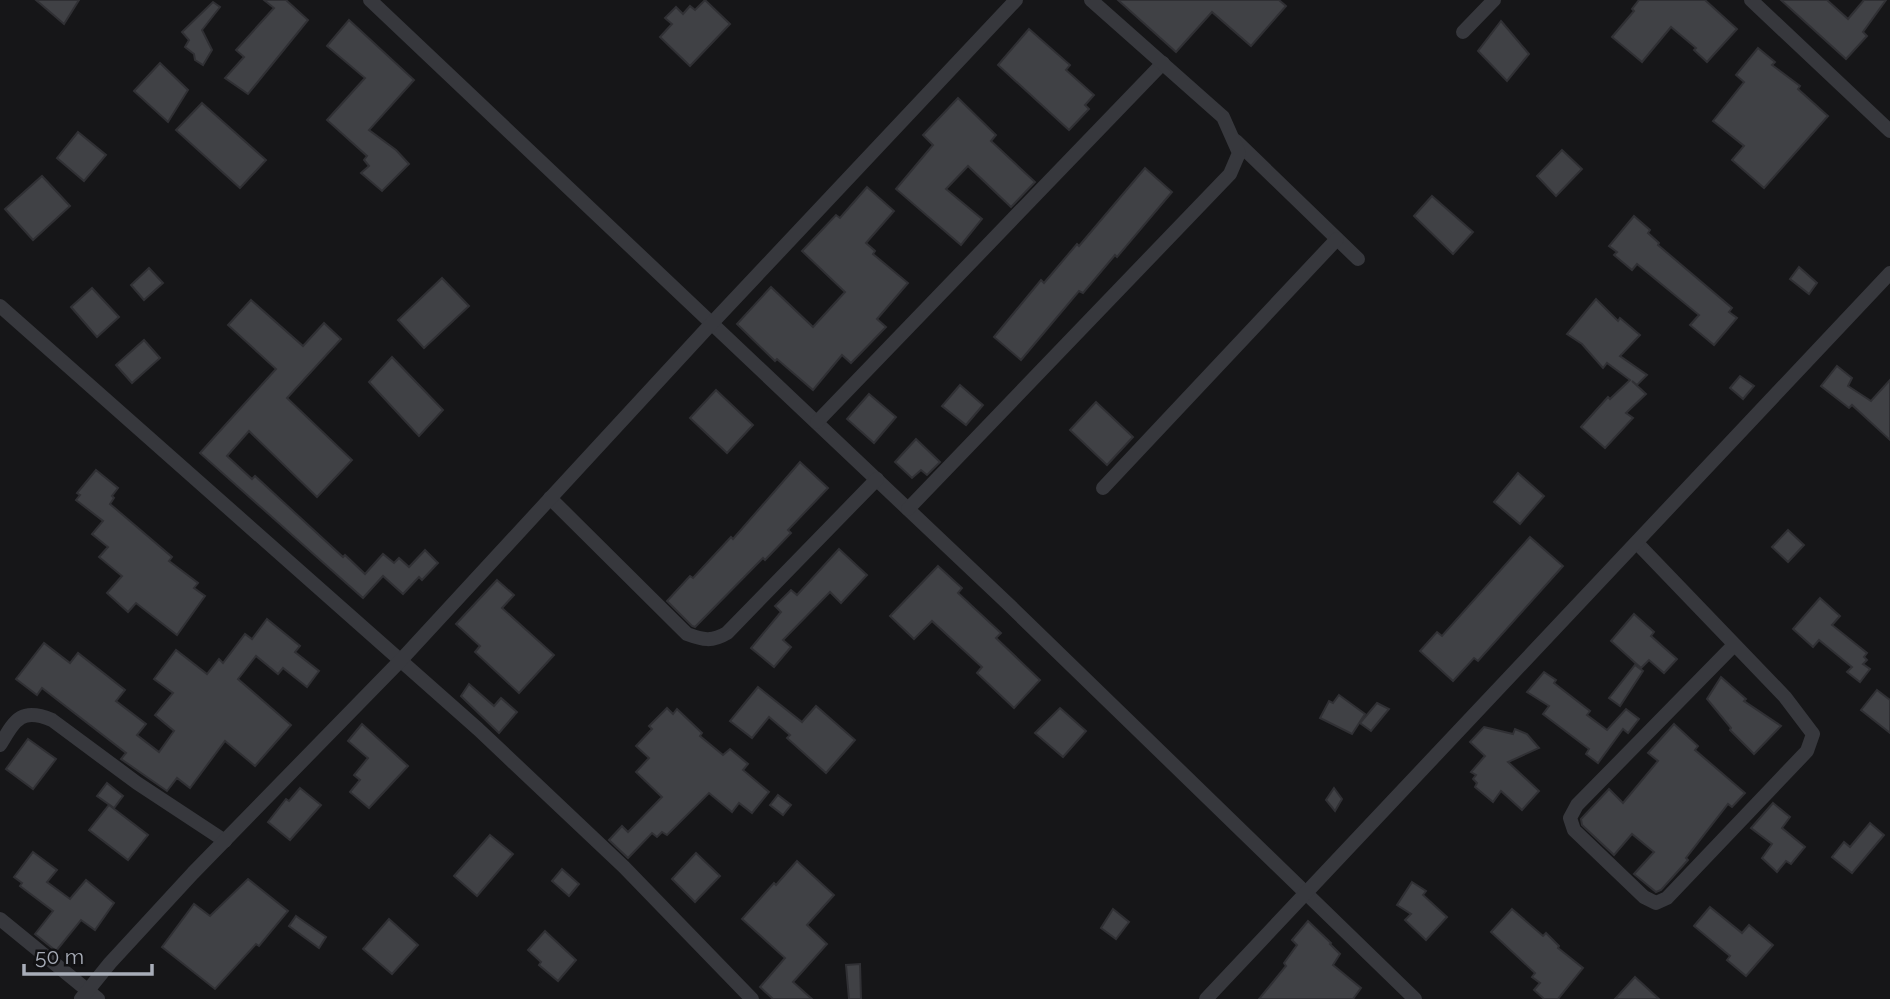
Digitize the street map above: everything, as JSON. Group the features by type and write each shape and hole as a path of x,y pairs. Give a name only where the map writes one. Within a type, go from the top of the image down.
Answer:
{"street":[{"path":"370,0 877,479 1415,999"},
{"path":"0,919 89,997 110,963 401,660 712,323 1016,0"},
{"path":"908,509 1230,174 1239,153 1223,117 1091,0"},
{"path":"1463,32 1493,0"},
{"path":"1751,0 1890,131"},
{"path":"817,422 1163,63"},
{"path":"1233,137 1358,258"},
{"path":"1102,488 1337,239"},
{"path":"1206,999 1890,273"},
{"path":"0,306 478,729 624,867 752,999"},
{"path":"550,498 687,634 703,640 716,640 727,633 877,479"},
{"path":"1637,543 1785,697 1813,734 1807,751 1667,898 1656,904 1644,897 1574,830 1570,818 1577,805 1734,645"},
{"path":"0,746 11,726 24,715 37,713 52,720 137,783 225,841"}],"building":[{"path":"36,0 79,0 64,24"},
{"path":"264,0 286,0 308,20 248,94 225,78 244,57 236,50 274,8"},
{"path":"705,0 730,24 690,66 660,37 672,24 665,18 676,7 683,14 690,6 695,10"},
{"path":"1118,0 1279,0 1286,6 1251,46 1212,12 1176,52"},
{"path":"1639,0 1705,0 1737,29 1707,62 1694,50 1696,48 1671,27 1642,62 1612,37 1634,11 1632,9"},
{"path":"1781,0 1827,0 1848,19 1864,0 1886,0 1863,32 1867,36 1846,59"},
{"path":"213,2 220,7 202,30 212,50 203,65 195,60 194,54 185,47 189,40 182,32"},
{"path":"349,20 414,80 369,130 396,150 409,164 382,191 361,173 369,166 364,160 367,156 327,120 365,78 327,46"},
{"path":"1501,21 1529,54 1507,81 1478,51"},
{"path":"1029,29 1070,65 1066,70 1094,95 1085,105 1089,109 1069,130 998,65"},
{"path":"1758,48 1775,62 1772,65 1800,86 1798,89 1828,116 1764,188 1732,160 1744,146 1713,121 1744,82 1736,75"},
{"path":"160,63 188,90 168,122 134,91"},
{"path":"958,98 996,135 991,141 1035,182 1011,207 968,166 946,189 982,219 961,245 896,189 933,145 923,135"},
{"path":"202,103 266,160 240,188 176,130"},
{"path":"78,132 106,155 84,181 57,158"},
{"path":"1562,150 1582,169 1556,196 1537,176"},
{"path":"1145,168 1172,192 1117,257 1115,255 1083,293 1079,291 1021,360 994,337 1041,280 1044,283 1077,244 1079,246"},
{"path":"42,176 70,206 33,240 5,209"},
{"path":"867,187 894,211 866,243 875,251 873,254 908,283 877,319 886,327 851,363 842,355 813,390 777,359 775,361 737,324 771,287 813,327 845,292 802,251 836,215 840,218"},
{"path":"1432,196 1473,232 1453,254 1414,216"},
{"path":"1634,216 1650,230 1648,233 1658,245 1732,308 1729,312 1737,318 1714,345 1690,325 1699,315 1637,264 1632,270 1614,255 1617,252 1609,246"},
{"path":"1799,267 1817,283 1809,294 1790,279"},
{"path":"149,268 163,283 144,300 131,285"},
{"path":"442,278 469,306 424,348 398,320"},
{"path":"92,288 119,317 97,337 71,307"},
{"path":"1596,299 1618,321 1620,318 1640,335 1620,356 1647,375 1637,385 1632,381 1646,394 1626,413 1633,418 1605,448 1581,427 1608,397 1610,399 1630,380 1607,363 1603,368 1582,344 1567,334"},
{"path":"251,300 303,346 324,323 341,339 287,398 352,460 317,497 249,431 227,456 252,479 255,476 365,574 383,554 394,563 399,558 409,567 425,550 438,563 422,580 419,577 403,594 383,576 363,598 200,453 276,369 228,325"},
{"path":"144,340 160,358 132,383 116,365"},
{"path":"392,357 443,410 419,436 369,382"},
{"path":"1837,366 1852,378 1848,386 1871,401 1890,380 1890,440 1852,405 1849,408 1821,386"},
{"path":"1740,376 1754,386 1743,399 1730,388"},
{"path":"960,385 983,405 966,425 942,406"},
{"path":"716,390 753,425 727,453 690,418"},
{"path":"869,394 896,417 874,443 847,419"},
{"path":"1096,402 1133,437 1107,465 1070,430"},
{"path":"916,439 940,462 927,475 921,470 912,478 895,462"},
{"path":"800,462 828,488 788,530 791,533 765,560 763,558 695,627 692,626 667,601 690,576 693,578 731,537 733,539"},
{"path":"96,470 118,488 110,504 172,557 169,561 198,583 194,588 205,596 177,635 136,603 128,612 107,593 122,576 99,557 108,547 92,534 103,521 76,500 80,495 77,493"},
{"path":"1518,473 1544,496 1520,524 1494,502"},
{"path":"1788,530 1804,545 1788,562 1772,547"},
{"path":"1530,537 1563,566 1478,661 1474,658 1453,681 1420,651 1437,632 1442,636"},
{"path":"839,549 867,575 841,603 830,592 783,640 791,647 774,667 751,648 781,612 775,606 791,590 797,595"},
{"path":"938,566 962,588 958,593 1001,633 996,638 1040,680 1014,708 977,673 982,667 932,621 914,639 890,616"},
{"path":"497,580 514,595 502,608 554,655 519,693 475,652 480,646 456,624"},
{"path":"1820,598 1840,616 1832,625 1867,653 1864,657 1867,660 1863,664 1870,669 1860,682 1847,672 1852,667 1819,640 1813,647 1793,629"},
{"path":"1634,614 1654,632 1651,636 1677,659 1664,673 1649,660 1641,668 1611,641"},
{"path":"267,619 300,646 295,652 319,671 307,687 283,668 278,674 256,656 238,679 291,725 255,766 225,741 190,788 177,778 167,791 121,759 126,753 42,688 37,695 16,679 44,643 70,663 78,653 125,690 116,701 146,724 137,735 159,752 174,731 155,715 173,693 154,679 176,650 207,674 219,659 223,663 245,634 252,639"},
{"path":"1635,665 1643,671 1620,706 1609,698"},
{"path":"1544,672 1590,711 1587,715 1607,730 1626,709 1639,719 1628,733 1623,729 1598,763 1586,754 1589,749 1543,714 1549,706 1527,692"},
{"path":"1721,677 1746,699 1744,701 1781,726 1754,754 1730,730 1707,699"},
{"path":"469,684 494,706 501,698 517,712 499,733 461,696"},
{"path":"758,687 802,722 816,706 855,740 826,773 787,738 790,735 769,717 752,738 730,721"},
{"path":"1877,690 1890,700 1890,733 1861,710"},
{"path":"1339,695 1365,714 1352,734 1320,718 1329,701 1333,703"},
{"path":"1377,703 1389,709 1371,731 1360,723"},
{"path":"667,708 673,714 677,709 702,733 700,736 723,755 730,749 748,764 743,770 769,792 752,813 739,803 732,812 709,793 667,835 662,832 657,837 652,833 628,858 609,840 622,826 628,832 662,797 636,772 649,758 636,746 652,729 649,726"},
{"path":"1060,708 1086,731 1063,757 1035,733"},
{"path":"362,724 408,766 369,808 350,792 360,780 354,775 368,758 348,741"},
{"path":"1674,724 1698,746 1695,750 1745,793 1732,807 1728,804 1686,858 1688,860 1661,890 1656,892 1634,874 1654,852 1632,834 1614,855 1582,825 1581,819 1609,789 1623,803 1658,761 1648,753"},
{"path":"1484,727 1513,734 1515,729 1527,734 1539,748 1508,762 1539,791 1522,810 1501,791 1493,802 1475,787 1477,783 1473,779 1476,775 1471,772 1485,756 1470,742"},
{"path":"28,739 56,759 33,789 6,769"},
{"path":"107,783 123,796 114,808 97,796"},
{"path":"300,788 321,805 290,840 268,822 286,799 289,801"},
{"path":"1334,788 1342,799 1335,811 1326,800"},
{"path":"778,795 791,805 783,815 770,805"},
{"path":"1773,803 1790,817 1782,828 1805,847 1791,864 1786,861 1777,872 1762,858 1772,844 1751,828"},
{"path":"109,805 148,835 128,860 89,830"},
{"path":"1870,823 1884,835 1852,873 1832,857 1844,842 1850,847"},
{"path":"490,835 513,854 477,896 454,876"},
{"path":"33,852 57,870 47,882 70,899 86,880 114,903 95,930 81,920 56,951 35,934 53,911 20,886 22,883 14,877"},
{"path":"696,853 720,876 695,902 672,879"},
{"path":"797,861 834,895 807,925 827,944 793,982 812,999 773,999 760,987 785,958 742,919"},
{"path":"562,869 579,884 569,896 552,881"},
{"path":"248,879 288,911 259,946 256,944 215,989 162,947 194,904 210,916"},
{"path":"1412,882 1426,891 1423,895 1447,917 1426,940 1405,920 1411,914 1397,905"},
{"path":"1710,907 1742,933 1749,925 1773,945 1746,976 1727,960 1730,956 1694,926"},
{"path":"1113,909 1129,922 1116,939 1101,928"},
{"path":"1512,909 1543,936 1546,933 1558,948 1583,968 1558,999 1544,999 1534,990 1540,983 1532,977 1535,973 1491,932"},
{"path":"296,916 326,937 319,948 289,926"},
{"path":"389,919 418,945 392,974 363,949"},
{"path":"1308,921 1340,954 1333,965 1361,988 1353,999 1259,999 1286,966 1284,963 1297,945 1292,940"},
{"path":"545,931 576,960 558,981 539,965 541,962 528,950"},
{"path":"860,964 861,999 849,999 846,965"},
{"path":"1635,977 1659,999 1615,999"}]}
